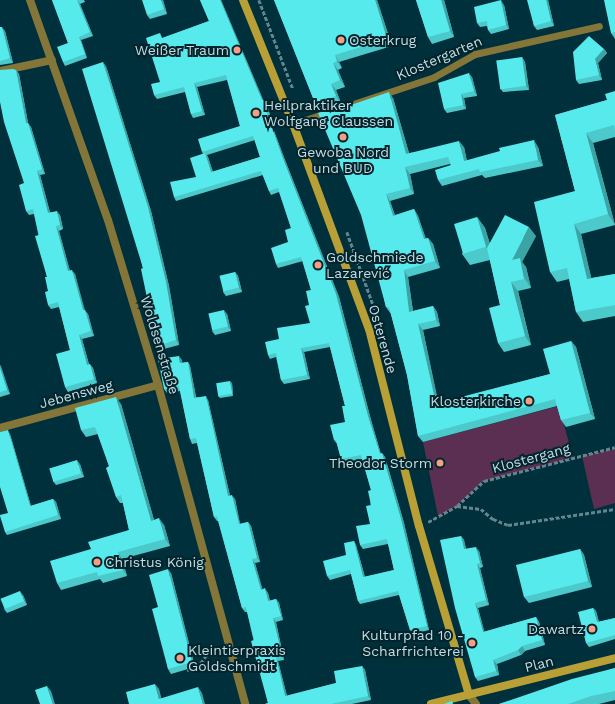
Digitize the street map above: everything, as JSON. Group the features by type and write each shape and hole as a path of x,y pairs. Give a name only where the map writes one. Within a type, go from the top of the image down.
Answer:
{"main road":[{"name":"Osterende","path":"243,0 293,124 369,329 419,526 470,695"},
{"name":"Plan","path":"432,704 615,658"}],"street":[{"name":"Woldsenstraße","path":"30,0 108,220 158,385 245,704"},
{"path":"0,71 52,60"},
{"name":"Jebensweg","path":"0,428 158,385"},
{"path":"470,695 476,704"}],"lane":[{"name":"Klostergarten","path":"293,124 434,77 475,54 599,26"}],"path":[{"name":"Klostergang","path":"419,526 457,506 484,480 615,447"},
{"path":"457,506 482,509 493,519 508,525 615,509"},
{"path":"187,670 197,668 203,657 211,651 230,647"}],"shaded area":[{"path":"559,406 573,458 484,481 457,506 438,516 423,442"},
{"path":"615,449 615,503 594,509 582,456"}],"building":[{"path":"52,0 77,0 90,32 79,37 85,54 63,62 57,47 68,43"},
{"path":"142,0 161,0 164,9 147,15"},
{"path":"200,0 220,0 262,100 265,100 268,111 266,111 282,156 336,294 368,416 380,454 382,453 401,519 427,626 410,630 398,591 358,601 350,570 327,576 323,561 346,555 344,543 354,541 363,577 394,570 387,539 360,545 356,526 370,524 366,506 371,505 368,491 371,490 361,455 341,459 336,440 334,440 330,425 345,422 342,406 345,406 329,343 301,348 307,375 281,380 276,353 268,355 265,342 279,339 277,328 310,323 305,306 309,305 306,291 311,290 301,257 276,264 271,248 288,242 285,230 291,228 278,188 269,191 261,171 174,197 170,182 196,177 190,158 205,153 211,172 260,157 253,136 202,152 198,139 240,126 226,75 194,83 202,111 191,114 184,87 154,95 151,84 160,82 146,38 160,33 162,38 209,21"},
{"name":"Osterkrug","path":"274,0 375,0 387,39 335,55 337,61 333,63 340,80 331,84 336,96 315,103"},
{"path":"416,0 441,0 450,31 428,37"},
{"path":"501,0 506,25 488,30 487,21 477,23 474,7"},
{"path":"527,0 546,0 551,21 534,26"},
{"path":"604,0 615,0 615,32 611,33"},
{"path":"0,27 2,27 10,58 0,61"},
{"path":"589,36 604,49 595,59 599,75 576,80 573,52"},
{"path":"522,57 526,86 500,89 496,61"},
{"path":"103,62 148,207 166,282 176,340 157,346 141,269 143,268 82,69"},
{"path":"0,70 16,70 26,123 28,123 42,169 37,171 48,213 57,211 60,225 56,226 68,271 72,270 83,310 85,310 91,331 79,335 87,365 90,364 94,379 65,387 56,354 70,350 58,302 48,305 45,292 48,291 45,277 47,277 35,236 39,235 33,209 26,211 19,185 24,183 4,122 0,102"},
{"path":"469,73 474,91 461,94 463,105 444,109 438,83"},
{"path":"615,91 615,130 614,125 586,133 608,214 574,224 587,279 615,274 615,305 576,312 567,268 550,272 534,202 575,191 555,115 607,100 605,94"},
{"path":"389,92 406,154 459,141 464,161 500,151 499,148 534,140 538,160 480,172 479,169 438,180 435,170 451,165 448,157 405,167 410,188 386,194 393,216 414,209 424,239 428,238 435,261 404,270 409,312 433,306 436,320 418,324 436,404 550,374 543,349 571,341 590,413 561,420 555,399 418,436 407,375 389,307 386,307 361,215 318,113 341,106 342,108"},
{"path":"505,215 529,227 512,260 520,258 524,279 511,282 525,336 498,343 489,308 500,305 487,248"},
{"path":"477,217 486,247 463,254 454,224"},
{"path":"235,272 239,288 223,291 219,276"},
{"path":"224,310 228,327 212,330 208,314"},
{"path":"179,356 180,363 188,362 194,398 206,396 228,496 232,495 239,524 248,522 257,558 252,559 261,590 265,588 268,601 276,599 281,616 273,618 282,655 276,657 285,696 336,683 334,671 362,666 368,696 331,704 265,704 268,703 251,641 254,640 246,607 242,608 217,516 214,517 196,438 190,439 179,386 164,389 158,359"},
{"path":"0,368 7,390 0,392"},
{"path":"230,381 232,394 218,396 216,383"},
{"path":"116,397 151,521 159,518 165,539 118,552 123,570 98,576 97,572 57,583 50,561 91,549 88,542 129,530 121,495 116,497 106,468 109,466 95,427 81,430 75,408"},
{"path":"8,430 30,506 53,499 58,515 5,532 0,516 8,513 0,487 0,432"},
{"path":"77,460 81,473 53,482 49,468"},
{"path":"461,536 464,549 476,547 480,563 477,564 486,600 475,603 483,632 536,617 542,640 522,646 518,650 493,660 496,671 475,677 455,608 440,540"},
{"path":"580,549 588,581 524,597 516,565"},
{"path":"168,569 192,662 168,669 152,609 158,607 149,575"},
{"path":"20,591 24,601 5,609 1,599"},
{"path":"593,608 597,622 615,618 615,635 586,643 578,612"},
{"path":"615,668 615,691 591,696 568,704 499,704 572,679"},
{"path":"155,684 159,699 198,687 203,704 129,704 126,692"},
{"path":"47,686 53,704 40,704 35,690"},
{"path":"452,701 453,704 444,704"}],"place":[{"name":"Osterkrug","path":"341,40"},
{"name":"Weißer Traum","path":"237,50"},
{"name":"Heilpraktiker Wolfgang Claussen","path":"256,113"},
{"name":"Gewoba Nord und BUD","path":"343,137"},
{"name":"Goldschmiede Lazarević","path":"318,265"},
{"name":"Klosterkirche","path":"529,401"},
{"name":"Theodor Storm","path":"440,463"},
{"name":"Christus König","path":"97,562"},
{"name":"Dawartz","path":"592,629"},
{"name":"Kulturpfad 10 - Scharfrichterei","path":"472,643"},
{"name":"Kleintierpraxis Goldschmidt","path":"180,658"}]}
